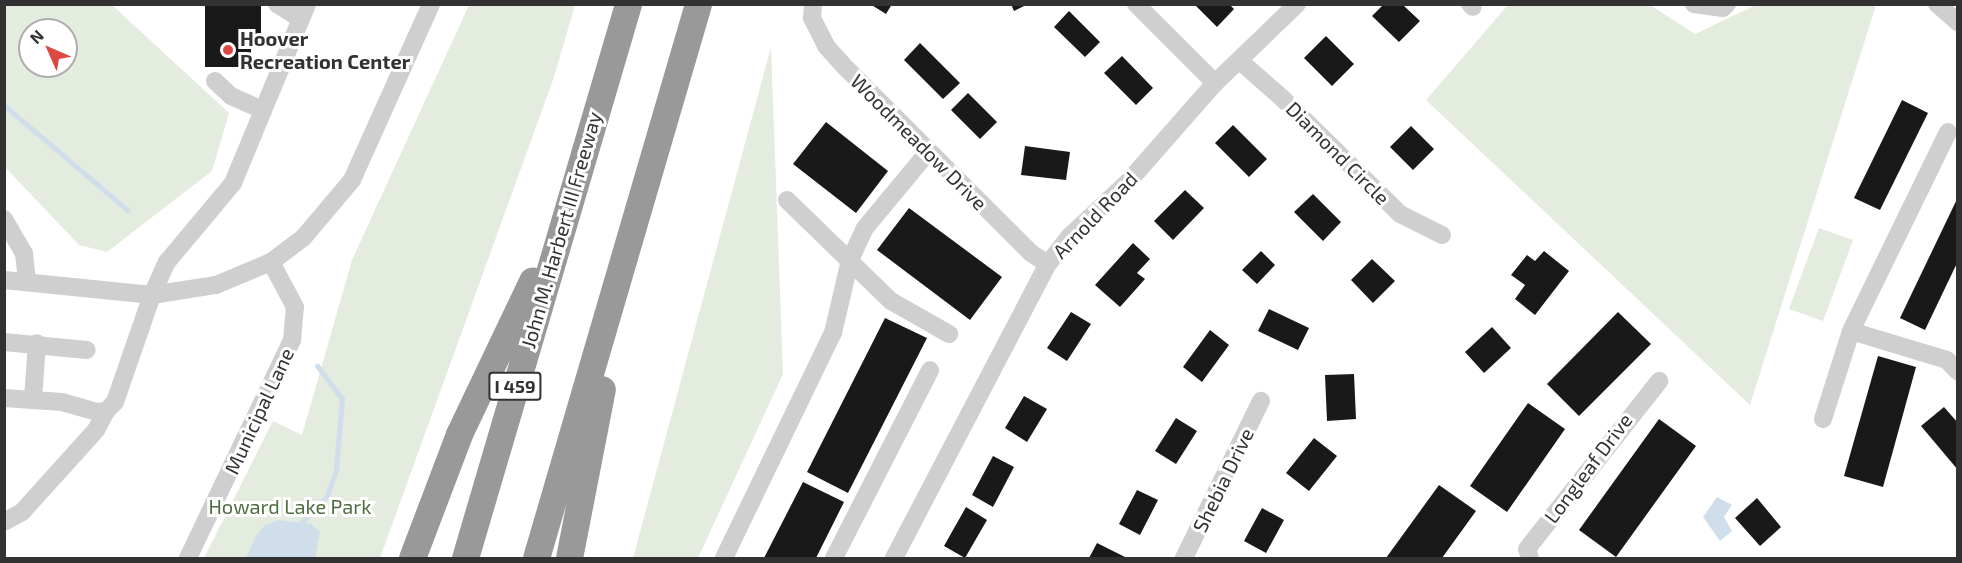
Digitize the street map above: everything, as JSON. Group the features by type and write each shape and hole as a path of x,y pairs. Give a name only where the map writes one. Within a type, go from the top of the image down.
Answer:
{"highway":[{"name":"John M. Harbert III Freeway","path":"465,558 628,4"},
{"path":"536,558 698,4"},
{"path":"412,558 459,434 566,213"},
{"path":"569,558 632,233"}],"street":[{"path":"4,522 22,512 96,430 106,411 115,402 152,295 181,243 218,204 233,183 304,12 277,4"},
{"path":"4,280 152,295 216,285 271,262 303,238 352,180 431,4"},
{"name":"Woodmeadow Drive","path":"813,4 812,18 826,46 928,152 1031,252 1048,264"},
{"path":"1136,4 1215,82"},
{"name":"Arnold Road","path":"894,558 1048,264 1070,236 1128,182 1215,82 1240,62 1297,4"},
{"path":"1694,4 1723,8 1727,4"},
{"path":"1937,4 1958,22"},
{"name":"Diamond Circle","path":"1240,62 1282,98 1400,214 1442,236"},
{"path":"215,81 231,96 262,110"},
{"path":"1823,418 1851,331 1948,132"},
{"path":"724,558 833,333 850,260 866,228 928,152"},
{"path":"788,200 891,301 949,334"},
{"path":"4,219 24,253 27,282"},
{"name":"Municipal Lane","path":"188,558 292,340 295,307 271,262"},
{"path":"1851,331 1947,360 1958,372"},
{"path":"4,342 37,343 87,350"},
{"path":"33,399 37,343"},
{"path":"834,558 930,370"},
{"name":"Longleaf Drive","path":"1530,558 1527,549 1659,381"},
{"path":"5,400 33,399 106,411"},
{"name":"Shebia Drive","path":"1184,558 1261,400"}],"green space":[{"path":"5,4 112,5 229,113 212,171 107,252 79,245 5,167"},
{"name":"Howard Lake Park","path":"469,5 575,5 554,77 380,558 204,558 273,421 302,435 352,260"},
{"path":"1508,5 1650,5 1695,34 1756,5 1876,5 1750,405 1426,100"},
{"path":"771,47 783,374 698,558 633,558"},
{"path":"1819,228 1853,240 1823,321 1789,309"}],"water":[{"path":"1717,497 1732,505 1724,517 1732,531 1720,541 1703,517"},
{"path":"279,520 311,524 320,532 315,558 246,558 256,536 265,525"}],"building":[{"name":"Hoover Recreation Center","path":"205,4 261,4 261,34 251,34 251,67 205,67"},
{"path":"870,4 892,4 886,14"},
{"path":"1011,4 1028,4 1014,11"},
{"path":"1194,4 1229,4 1234,9 1217,27"},
{"path":"1383,5 1403,5 1420,21 1399,42 1372,16"},
{"path":"1069,11 1100,42 1085,57 1054,27"},
{"path":"1326,36 1354,64 1332,86 1304,58"},
{"path":"920,43 960,83 943,99 904,60"},
{"path":"1122,56 1153,88 1136,105 1104,73"},
{"path":"968,93 997,122 980,139 951,110"},
{"path":"1902,100 1928,113 1880,210 1854,198"},
{"path":"826,122 888,171 856,213 793,164"},
{"path":"1233,125 1267,159 1249,177 1215,143"},
{"path":"1411,126 1434,149 1413,170 1390,147"},
{"path":"1025,146 1070,152 1066,180 1021,175"},
{"path":"1185,190 1204,208 1173,240 1154,221"},
{"path":"1313,194 1341,222 1323,241 1294,212"},
{"path":"1958,197 1958,261 1925,330 1900,318"},
{"path":"909,208 1002,277 970,320 877,250"},
{"path":"1133,243 1150,259 1137,273 1145,279 1120,307 1095,285"},
{"path":"1261,251 1275,265 1257,284 1242,270"},
{"path":"1544,251 1569,271 1535,315 1515,299 1525,285 1511,275 1527,255 1535,261"},
{"path":"1372,259 1395,281 1373,303 1351,280"},
{"path":"1269,309 1309,328 1298,350 1258,331"},
{"path":"1071,312 1091,324 1067,361 1047,348"},
{"path":"1618,312 1651,344 1579,416 1547,384"},
{"path":"885,318 927,338 848,493 807,472"},
{"path":"1492,327 1511,348 1484,373 1465,352"},
{"path":"1210,330 1229,345 1202,382 1183,367"},
{"path":"1878,356 1916,367 1883,487 1844,476"},
{"path":"1354,374 1356,419 1327,421 1325,375"},
{"path":"1024,396 1047,409 1027,442 1005,428"},
{"path":"1528,403 1565,429 1507,512 1470,486"},
{"path":"1944,407 1958,423 1958,470 1921,426"},
{"path":"1176,418 1197,431 1176,464 1155,451"},
{"path":"1659,419 1696,446 1616,557 1579,530"},
{"path":"1314,438 1337,456 1309,491 1286,473"},
{"path":"993,456 1014,467 993,507 972,495"},
{"path":"803,482 844,502 816,558 764,558"},
{"path":"1439,485 1476,511 1442,558 1386,558"},
{"path":"1137,490 1158,500 1140,535 1119,524"},
{"path":"1757,498 1781,527 1760,546 1735,518"},
{"path":"966,507 987,520 965,558 944,546"},
{"path":"1262,508 1284,520 1266,553 1244,541"},
{"path":"1097,543 1127,558 1089,558"}],"waterway":[{"path":"4,105 128,210"},
{"path":"300,524 327,496 336,470 342,399 317,366"}],"place":[{"name":"Hoover Recreation Center","path":"228,50"}]}
